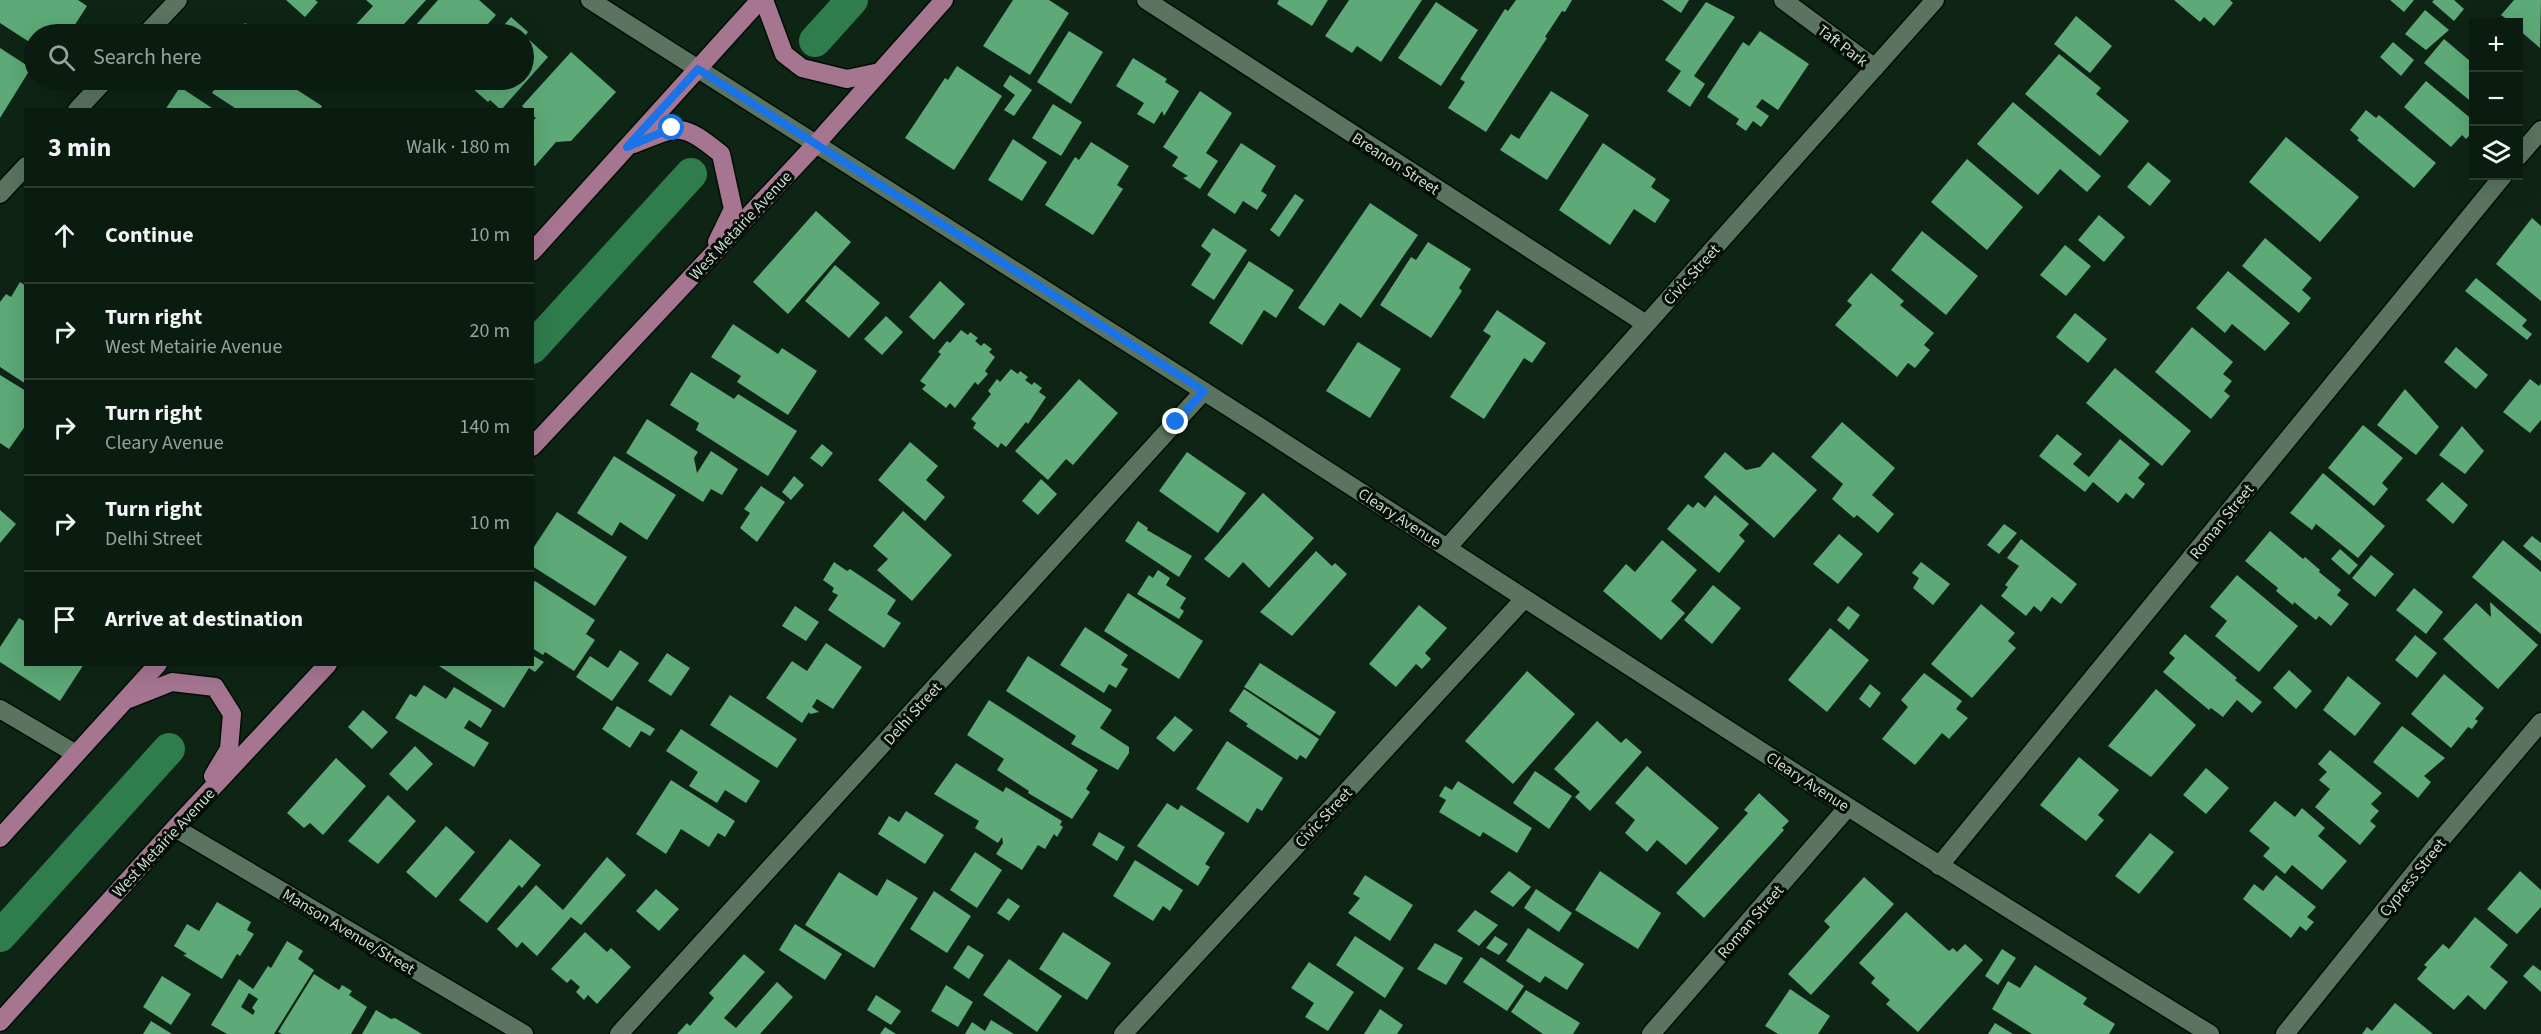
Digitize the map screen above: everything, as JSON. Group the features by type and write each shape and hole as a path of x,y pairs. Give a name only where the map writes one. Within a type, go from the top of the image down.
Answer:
{"main road":[{"path":"534,250 762,0 784,54 802,68 847,79 880,72"},
{"name":"West Metairie Avenue","path":"534,445 815,145 944,0"},
{"path":"627,147 672,128 696,134 722,154 733,209 708,260"},
{"path":"0,838 156,666"},
{"name":"West Metairie Avenue","path":"0,1022 175,828 326,666"},
{"path":"125,700 172,682 215,687 232,714 229,748 198,804"}],"street":[{"path":"155,24 178,0"},
{"name":"Cleary Avenue","path":"590,0 1204,391 2197,1031"},
{"name":"Breanon Street","path":"1146,0 1646,324"},
{"name":"Taft Park","path":"1783,0 1875,69"},
{"name":"Civic Street","path":"1447,548 1935,0"},
{"path":"79,108 96,90"},
{"path":"2523,151 2541,129"},
{"path":"0,194 24,168"},
{"name":"Roman Street","path":"1939,866 2501,180"},
{"name":"Delhi Street","path":"619,1034 1204,391"},
{"name":"Civic Street","path":"1123,1034 1524,599"},
{"path":"0,709 76,754"},
{"name":"Cypress Street","path":"2285,1034 2436,846 2541,722"},
{"name":"Roman Street","path":"1651,1034 1848,807"},
{"name":"Manson Avenue/Street","path":"175,828 524,1034"}],"building":[{"path":"0,0 78,0 87,6 75,24 24,24 24,39 0,23"},
{"path":"286,0 315,0 318,2 305,17"},
{"path":"366,0 426,0 404,24 356,24 373,6"},
{"path":"438,0 479,0 496,15 488,24 417,24"},
{"path":"1013,0 1049,0 1069,13 1030,75 983,46"},
{"path":"1279,0 1328,0 1312,26 1277,4"},
{"path":"1349,0 1422,0 1381,62 1357,46 1352,53 1325,36"},
{"path":"1516,0 1572,0 1545,37 1547,38 1486,132 1448,108 1465,82 1460,79 1505,9 1508,11"},
{"path":"1662,0 1689,0 1681,13"},
{"path":"2174,0 2230,0 2233,3 2214,26 2204,17 2200,22"},
{"path":"2390,0 2414,0 2404,12"},
{"path":"2434,0 2454,0 2464,9 2454,21 2432,2"},
{"path":"2514,0 2541,0 2540,48 2523,33 2523,18 2505,18 2501,15"},
{"path":"1436,2 1478,30 1441,86 1398,58"},
{"path":"1706,2 1735,17 1694,76 1705,84 1690,107 1667,91 1681,71 1665,60"},
{"path":"2425,10 2449,30 2426,50 2405,34"},
{"path":"2076,16 2112,46 2090,73 2054,44"},
{"path":"511,17 519,24 505,24"},
{"path":"1069,31 1103,52 1071,104 1037,82"},
{"path":"1760,31 1809,64 1778,110 1762,99 1756,107 1769,116 1761,127 1753,121 1746,131 1736,124 1739,119 1707,97 1743,42 1749,46"},
{"path":"2444,39 2469,60 2469,100 2424,63"},
{"path":"2393,42 2414,60 2401,76 2380,57"},
{"path":"534,44 548,57 534,73"},
{"path":"0,48 24,63 24,79 0,118"},
{"path":"571,52 616,92 571,141 556,142 535,166 534,120 536,118 534,108 522,106"},
{"path":"2059,54 2101,88 2096,94 2129,121 2100,156 2025,94"},
{"path":"1133,58 1167,79 1165,82 1179,91 1164,116 1162,111 1154,124 1137,114 1144,103 1116,86"},
{"path":"957,66 1002,96 954,170 905,138 945,78 948,80"},
{"path":"1010,75 1032,90 1014,116 1004,110 1015,95 1003,86"},
{"path":"2426,81 2469,117 2469,136 2466,139 2462,135 2451,147 2404,107"},
{"path":"178,90 185,90 212,108 166,108"},
{"path":"214,90 297,90 322,106 321,108 235,108 212,93"},
{"path":"474,90 519,90 503,108 499,108 490,100 488,102"},
{"path":"1200,91 1232,113 1206,153 1218,161 1200,189 1183,178 1188,176 1172,166 1178,157 1163,147"},
{"path":"1551,91 1589,115 1547,180 1500,150 1511,134 1519,139"},
{"path":"2013,102 2101,176 2087,192 2060,169 2038,195 1977,144"},
{"path":"1053,104 1082,122 1061,156 1032,138"},
{"path":"2366,110 2376,118 2379,115 2436,163 2414,188 2357,140 2359,138 2350,130"},
{"path":"2286,137 2359,197 2320,242 2249,182"},
{"path":"1013,139 1047,162 1022,201 988,180"},
{"path":"1091,142 1129,166 1117,185 1123,189 1093,235 1045,205 1075,157 1079,160"},
{"path":"1241,143 1276,166 1261,191 1267,195 1257,210 1243,201 1235,214 1207,195"},
{"path":"1603,143 1656,179 1651,187 1670,200 1655,223 1634,209 1610,245 1559,210"},
{"path":"1967,159 2023,207 1987,250 1931,202"},
{"path":"2148,162 2171,181 2150,206 2127,187"},
{"path":"1295,194 1304,200 1279,237 1270,230"},
{"path":"1370,203 1418,235 1361,318 1340,303 1324,326 1298,308"},
{"path":"816,211 851,242 788,314 753,282"},
{"path":"2099,215 2125,237 2104,262 2078,240"},
{"path":"2532,218 2541,226 2541,301 2496,264"},
{"path":"1213,228 1247,250 1214,300 1191,285 1211,254 1201,246"},
{"path":"1922,231 1978,276 1946,315 1891,270"},
{"path":"2265,238 2312,278 2302,290 2311,298 2299,313 2242,266"},
{"path":"1428,242 1471,269 1459,288 1462,291 1431,338 1380,305 1411,257 1416,260"},
{"path":"2065,245 2091,266 2066,296 2040,275"},
{"path":"1249,261 1294,290 1276,318 1264,310 1242,345 1209,323"},
{"path":"835,265 880,303 849,338 805,301"},
{"path":"2228,271 2290,323 2265,351 2232,324 2225,333 2196,308"},
{"path":"1871,273 1904,301 1900,305 1934,333 1924,345 1930,350 1915,368 1908,363 1897,377 1835,325 1852,305 1847,301"},
{"path":"2476,278 2527,320 2522,326 2532,334 2527,340 2465,291"},
{"path":"940,281 965,304 934,340 909,317"},
{"path":"20,282 24,285 24,383 0,367 0,302 6,294 11,297"},
{"path":"1497,310 1546,343 1532,363 1524,358 1484,419 1450,397 1491,336 1483,331"},
{"path":"2075,313 2107,339 2088,363 2056,337"},
{"path":"886,316 903,332 882,355 864,339"},
{"path":"733,324 778,354 782,348 817,371 788,415 737,382 741,376 711,357"},
{"path":"2192,327 2233,362 2223,374 2232,381 2224,391 2230,396 2211,419 2155,372"},
{"path":"961,330 968,335 970,332 978,338 975,341 981,346 984,343 992,349 989,352 995,357 985,371 988,374 978,385 975,382 955,408 950,403 946,408 922,389 926,385 920,381 941,354 938,352"},
{"path":"1358,342 1401,369 1370,418 1326,391"},
{"path":"2456,347 2488,375 2476,389 2444,362"},
{"path":"2115,368 2191,431 2162,466 2086,403"},
{"path":"1011,369 1018,374 1020,371 1028,377 1025,380 1032,385 1034,382 1042,388 1039,392 1046,397 1028,424 1026,422 1006,447 1001,443 998,448 973,428 976,423 971,419 991,394 988,391 997,379 1000,382"},
{"path":"691,372 734,399 738,394 797,431 768,476 696,430 699,423 670,405"},
{"path":"0,375 24,390 24,428 9,449 0,443"},
{"path":"1079,379 1118,413 1073,465 1066,459 1048,480 1015,451"},
{"path":"2530,379 2539,386 2541,383 2541,420 2530,433 2503,412"},
{"path":"2405,389 2439,427 2416,455 2377,425"},
{"path":"647,419 698,452 694,458 697,473 711,451 738,469 722,495 711,489 703,502 626,453"},
{"path":"1842,422 1895,468 1872,495 1894,514 1878,533 1857,515 1854,518 1832,499 1843,484 1811,457"},
{"path":"2363,425 2403,458 2382,483 2388,489 2374,506 2328,468"},
{"path":"2462,426 2484,451 2465,474 2439,455"},
{"path":"2057,434 2082,454 2073,464 2089,477 2120,439 2150,464 2138,478 2145,484 2133,499 2126,493 2118,503 2093,482 2085,492 2039,456"},
{"path":"910,442 938,466 926,480 945,497 925,521 878,480"},
{"path":"822,444 833,453 822,467 810,458"},
{"path":"1187,452 1246,493 1218,533 1159,491"},
{"path":"1725,452 1746,470 1760,467 1773,452 1817,490 1774,538 1704,477"},
{"path":"614,456 676,495 647,540 620,522 612,536 577,513"},
{"path":"2323,473 2385,526 2358,558 2316,524 2312,530 2290,513"},
{"path":"794,476 804,485 791,500 782,492"},
{"path":"1041,479 1057,494 1038,515 1022,501"},
{"path":"2442,482 2468,505 2453,524 2426,500"},
{"path":"761,486 785,502 757,542 740,528 750,513 744,509"},
{"path":"1263,493 1314,538 1269,588 1243,562 1229,578 1204,559"},
{"path":"1715,495 1749,524 1739,535 1745,541 1719,573 1667,529 1688,504 1693,508 1698,502 1705,508"},
{"path":"0,510 16,524 0,543"},
{"path":"903,511 952,555 912,601 877,570 888,559 873,546"},
{"path":"557,512 627,557 595,606 534,567 534,547"},
{"path":"1138,521 1148,528 1147,530 1192,556 1179,577 1125,541"},
{"path":"2004,524 2017,533 1999,554 1987,545"},
{"path":"2270,531 2303,559 2305,557 2341,590 2337,595 2349,604 2331,626 2319,616 2316,620 2294,602 2293,605 2276,591 2278,588 2245,561"},
{"path":"1839,534 1863,554 1838,584 1813,564"},
{"path":"2532,536 2541,543 2541,561 2523,546"},
{"path":"2021,539 2077,584 2061,604 2052,597 2041,612 2034,606 2026,616 2001,596 2008,587 2005,585 2019,566 2007,558"},
{"path":"1662,540 1697,570 1671,601 1685,613 1661,640 1603,591 1626,564 1635,572"},
{"path":"2503,540 2541,572 2541,634 2472,577"},
{"path":"2340,549 2358,565 2349,575 2331,559"},
{"path":"1316,551 1332,566 1335,563 1347,574 1292,636 1260,612"},
{"path":"2371,555 2394,574 2375,597 2352,578"},
{"path":"834,562 847,571 850,569 896,600 887,614 901,623 884,648 828,610 838,595 832,592 834,588 823,580"},
{"path":"1921,562 1950,584 1933,605 1913,588 1919,578 1912,573"},
{"path":"1158,570 1170,578 1166,585 1186,598 1180,608 1184,611 1179,619 1137,594 1149,575 1153,578"},
{"path":"2237,575 2298,626 2259,672 2215,636 2227,621 2210,607"},
{"path":"534,582 595,620 586,634 595,640 574,671 545,652 543,655 534,649"},
{"path":"1713,585 1741,608 1712,644 1684,620"},
{"path":"2414,588 2443,612 2426,634 2396,610"},
{"path":"1128,593 1203,641 1179,679 1104,631"},
{"path":"2490,602 2538,645 2498,689 2443,639 2476,603 2491,617"},
{"path":"1981,604 2015,633 2008,641 2016,648 1972,698 1931,664"},
{"path":"1419,605 1447,628 1425,653 1431,659 1422,669 1416,664 1396,687 1369,664"},
{"path":"795,606 819,622 806,641 782,626"},
{"path":"1848,606 1860,615 1849,630 1837,620"},
{"path":"19,618 24,621 24,666 83,666 60,701 0,662 0,647"},
{"path":"1085,627 1128,655 1121,665 1128,669 1116,688 1109,684 1104,693 1060,665"},
{"path":"1830,628 1869,660 1827,712 1788,680"},
{"path":"2185,634 2262,702 2252,713 2237,700 2223,717 2211,708 2209,710 2163,672 2175,658 2169,653"},
{"path":"2415,635 2437,653 2417,678 2395,660"},
{"path":"826,643 862,667 833,709 817,699 812,707 819,712 810,714 809,712 802,723 766,698 792,661 807,671"},
{"path":"620,650 639,663 612,701 576,677 590,656 608,668"},
{"path":"667,653 690,668 671,696 648,681"},
{"path":"534,656 544,662 535,672 529,668 504,708 439,666 534,666"},
{"path":"1028,656 1112,710 1100,728 1129,747 1129,753 1118,770 1071,744 1076,736 1006,691"},
{"path":"1260,663 1336,712 1320,736 1244,687"},
{"path":"2289,670 2312,691 2296,709 2273,688"},
{"path":"1527,671 1575,714 1513,784 1465,741"},
{"path":"1924,673 1962,701 1956,709 1968,718 1949,739 1942,733 1915,765 1882,739 1908,707 1901,700"},
{"path":"2444,674 2484,708 2475,719 2478,721 2472,729 2468,727 2451,748 2411,714"},
{"path":"2348,676 2381,703 2355,736 2323,710"},
{"path":"1870,684 1881,693 1870,708 1859,699"},
{"path":"424,685 446,699 454,687 492,710 481,728 469,720 464,728 489,743 474,767 395,718 410,694 416,697"},
{"path":"1244,689 1319,739 1306,759 1300,755 1297,760 1246,726 1248,724 1229,711"},
{"path":"2156,689 2196,725 2151,777 2108,746"},
{"path":"730,695 797,739 777,768 710,725"},
{"path":"989,700 1098,770 1086,789 1090,792 1072,819 1028,793 1029,791 997,770 1004,759 967,735"},
{"path":"617,706 655,729 650,736 641,731 630,748 602,729"},
{"path":"363,710 388,732 372,749 348,727"},
{"path":"1175,716 1193,730 1174,752 1156,738"},
{"path":"1597,721 1621,743 1626,738 1642,752 1590,811 1575,797 1580,792 1554,769"},
{"path":"2402,726 2445,758 2424,776 2431,782 2418,798 2373,762"},
{"path":"681,729 760,781 746,803 725,790 717,803 689,786 698,772 666,751"},
{"path":"1227,741 1283,778 1262,811 1257,808 1248,823 1196,789"},
{"path":"415,746 433,764 407,791 389,774"},
{"path":"2330,750 2382,793 2371,804 2379,811 2370,821 2376,826 2360,845 2315,807 2330,789 2319,780 2327,772 2318,764"},
{"path":"2079,757 2119,790 2098,815 2104,820 2086,841 2040,805"},
{"path":"336,758 366,786 323,835 310,823 304,828 287,813"},
{"path":"956,763 1003,792 1006,787 1062,821 1060,825 1063,827 1057,837 1054,834 1045,849 1038,845 1022,870 996,854 1003,843 1002,837 998,843 975,828 979,821 934,794"},
{"path":"1647,766 1719,828 1686,865 1657,840 1647,852 1625,833 1635,820 1615,803"},
{"path":"2206,768 2229,788 2206,814 2183,795"},
{"path":"1535,771 1572,796 1549,829 1513,803"},
{"path":"671,780 735,821 725,837 718,833 709,847 681,829 666,854 636,834"},
{"path":"1458,781 1532,828 1517,853 1483,832 1480,837 1439,812 1446,800 1439,796 1445,786 1452,790"},
{"path":"1759,793 1789,821 1782,828 1784,830 1704,918 1676,893 1748,813 1744,810"},
{"path":"388,795 416,821 378,864 348,841"},
{"path":"2275,801 2295,817 2302,808 2325,828 2318,836 2347,861 2322,890 2292,865 2285,874 2263,856 2270,848 2249,831"},
{"path":"1167,803 1178,810 1181,805 1225,833 1205,864 1210,867 1198,886 1137,846"},
{"path":"906,811 944,835 925,864 878,834 889,816 899,822"},
{"path":"446,826 475,852 436,898 406,872"},
{"path":"1099,832 1125,847 1117,861 1092,845"},
{"path":"2150,833 2174,852 2139,894 2115,876"},
{"path":"510,839 541,865 522,888 519,885 487,923 459,900"},
{"path":"975,852 1002,870 977,908 950,890"},
{"path":"607,857 626,875 581,925 571,917 537,956 522,942 517,948 497,929 536,885 563,910"},
{"path":"1135,860 1183,890 1170,911 1163,906 1153,921 1113,896"},
{"path":"1509,871 1531,887 1513,907 1490,892"},
{"path":"1600,871 1661,913 1638,949 1575,910"},
{"path":"2520,871 2541,890 2541,907 2517,934 2487,909"},
{"path":"839,872 877,896 887,879 918,898 874,968 805,925"},
{"path":"1365,875 1413,905 1390,941 1348,913 1360,898 1353,894"},
{"path":"2276,875 2316,907 2307,917 2314,922 2306,931 2300,926 2291,938 2243,899 2254,884 2263,891"},
{"path":"1864,877 1894,904 1811,995 1788,974 1830,927 1824,921"},
{"path":"656,889 679,909 659,931 636,911"},
{"path":"1536,889 1572,913 1559,932 1524,908"},
{"path":"934,891 971,916 947,953 910,929"},
{"path":"1008,898 1020,906 1009,921 997,913"},
{"path":"217,902 251,922 247,930 254,934 240,956 237,954 222,979 183,955 187,954 174,946 187,924 199,931"},
{"path":"1475,910 1498,925 1479,946 1457,931"},
{"path":"1906,912 1949,951 1953,948 1957,952 1965,944 1983,960 1918,1032 1886,1004 1890,1000 1871,983 1875,978 1859,963"},
{"path":"2475,917 2508,945 2490,967 2508,982 2485,1010 2468,995 2454,1010 2417,979 2427,967 2424,965 2443,944 2449,949"},
{"path":"795,924 842,954 825,980 779,950"},
{"path":"1528,928 1584,964 1567,990 1545,976 1540,983 1506,961"},
{"path":"585,932 607,952 611,948 631,967 597,1004 588,995 584,1000 576,992 580,987 571,979 567,983 551,969"},
{"path":"1063,932 1111,963 1087,1000 1039,969"},
{"path":"1355,936 1404,968 1385,998 1336,965"},
{"path":"1495,936 1508,944 1499,955 1486,948"},
{"path":"287,941 303,951 298,959 314,970 274,1034 227,1034 211,1025 239,979 253,989 268,966 271,968","holes":["249,993 258,999 252,1008 255,1011 253,1015 241,1007"]},
{"path":"1435,943 1463,958 1446,985 1417,969"},
{"path":"968,945 984,955 969,979 953,968"},
{"path":"2002,949 2016,958 1998,985 1985,976"},
{"path":"744,954 765,972 724,1018 736,1028 777,982 793,997 760,1034 677,1034 687,1023 690,1026 714,998 709,993"},
{"path":"1481,957 1524,986 1507,1011 1463,982"},
{"path":"1009,959 1062,996 1037,1032 983,995"},
{"path":"1309,962 1354,992 1328,1031 1305,1017 1314,1003 1291,988"},
{"path":"2035,965 2087,998 2083,1004 2115,1024 2109,1034 2032,1034 1992,1009 2008,981 2020,988"},
{"path":"2533,965 2541,971 2541,992 2523,976"},
{"path":"314,974 339,990 342,985 352,991 349,995 367,1007 351,1034 282,1034 278,1032"},
{"path":"162,976 191,994 171,1025 143,1007"},
{"path":"946,985 973,1002 958,1027 931,1011"},
{"path":"1790,989 1830,1016 1818,1034 1778,1034 1765,1026"},
{"path":"1526,990 1580,1023 1573,1034 1543,1034 1511,1012"},
{"path":"876,995 901,1011 891,1025 867,1010"},
{"path":"2395,1003 2433,1034 2362,1034 2367,1027 2372,1031"},
{"path":"1380,1009 1403,1025 1397,1034 1364,1034"},
{"path":"376,1010 391,1019 395,1018 422,1034 362,1034"},
{"path":"991,1020 1014,1034 965,1034 972,1022 985,1031"},
{"path":"151,1021 172,1034 143,1034"},
{"path":"1995,1023 2013,1034 1988,1034"},
{"path":"885,1027 896,1034 880,1034"}],"waterway":[{"path":"815,41 852,0"},
{"path":"534,346 691,174"},
{"path":"0,936 169,749"}],"route":[{"path":"672,128 627,147 698,69 762,112 1204,391 1176,422"}]}
